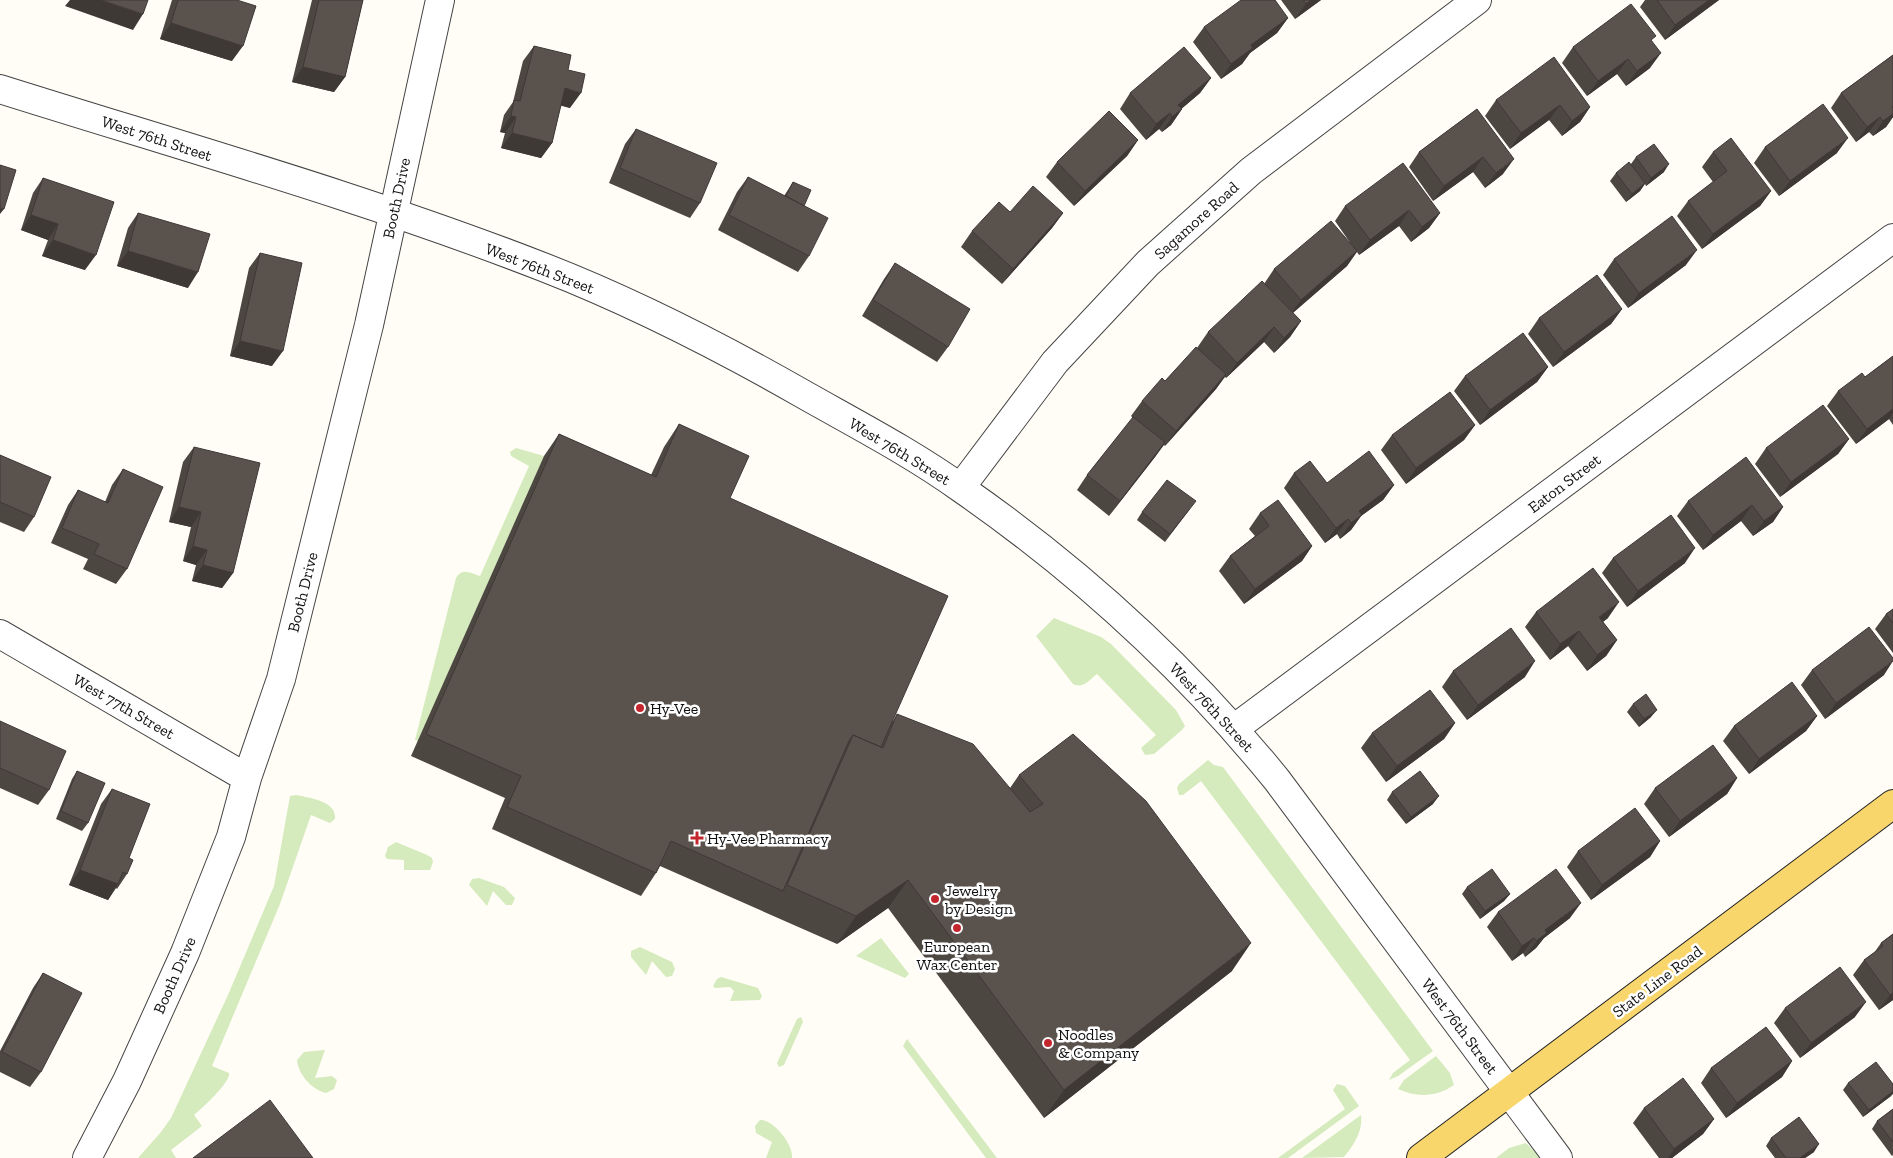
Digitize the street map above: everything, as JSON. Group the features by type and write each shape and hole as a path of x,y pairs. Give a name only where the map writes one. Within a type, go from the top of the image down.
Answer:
{"main road":[{"name":"State Line Road","path":"1421,1158 1893,804"}],"street":[{"name":"Booth Drive","path":"87,1158 127,1081 185,953 231,837 247,778 281,679 369,325 440,0"},
{"name":"Sagamore Road","path":"961,488 1055,362 1148,264 1251,171 1477,0"},
{"name":"West 76th Street","path":"0,89 393,213 544,267 643,310 742,359 890,443 961,488 1058,560 1127,618 1235,728 1277,780 1558,1158"},
{"name":"Eaton Street","path":"1235,728 1893,238"},
{"name":"West 77th Street","path":"0,634 247,778"}],"green space":[{"path":"516,448 544,456 418,741 415,740 456,578 464,572 480,576 529,466 511,456 510,452"},
{"path":"1054,618 1101,637 1111,644 1176,710 1185,726 1182,730 1154,754 1145,755 1141,748 1156,735 1097,674 1083,685 1073,684 1036,636"},
{"path":"1208,760 1214,765 1223,767 1433,1051 1398,1076 1389,1080 1393,1073 1410,1060 1201,781 1183,795 1179,795 1177,788 1179,784"},
{"path":"296,795 327,804 332,808 335,819 330,823 311,815 280,904 212,1066 229,1073 226,1082 194,1115 202,1126 171,1150 176,1158 138,1158 171,1118 228,995 274,886 290,796"},
{"path":"396,842 432,858 433,862 430,870 404,870 404,860 387,859 385,856 388,847"},
{"path":"479,878 504,887 515,898 512,905 506,905 493,891 487,906 469,885 472,879"},
{"path":"881,938 909,974 905,978 856,956"},
{"path":"640,947 672,962 675,969 672,976 666,977 652,961 646,975 631,957 631,951"},
{"path":"721,977 758,988 762,996 760,1000 730,1001 734,991 730,987 715,988 713,986 717,979"},
{"path":"801,1017 803,1022 784,1065 779,1067 777,1063 797,1019"},
{"path":"907,1039 997,1158 986,1158 903,1046"},
{"path":"325,1050 315,1078 332,1076 337,1080 334,1089 326,1093 316,1089 307,1081 300,1071 297,1060 304,1052"},
{"path":"1436,1056 1450,1073 1454,1085 1441,1092 1427,1095 1412,1094 1398,1089 1404,1080"},
{"path":"1337,1084 1345,1086 1359,1106 1288,1158 1278,1158 1345,1109 1333,1090"},
{"path":"1361,1115 1361,1127 1357,1138 1344,1157 1302,1158"},
{"path":"760,1120 771,1124 782,1134 790,1146 792,1158 766,1158 772,1142 756,1133 755,1126"},
{"path":"1526,1143 1541,1158 1496,1158 1509,1148"}],"building":[{"path":"101,0 148,0 143,14"},
{"path":"178,0 237,0 256,6 243,46 171,23"},
{"path":"319,0 363,0 345,77 303,67"},
{"path":"1241,0 1275,0 1288,18 1251,45 1253,48 1231,64 1204,27"},
{"path":"1303,0 1311,0 1306,4"},
{"path":"1657,0 1709,0 1675,25"},
{"path":"1631,4 1656,36 1651,40 1661,53 1637,71 1628,59 1598,81 1573,47"},
{"path":"534,46 571,55 568,70 585,74 581,93 565,88 552,143 512,133 516,117 511,116 514,100 520,101"},
{"path":"1184,47 1211,78 1178,105 1182,109 1172,117 1170,113 1156,124 1130,93"},
{"path":"1893,55 1893,114 1883,121 1880,117 1867,127 1841,93"},
{"path":"1554,57 1590,107 1572,121 1560,105 1521,133 1496,100"},
{"path":"1823,104 1848,138 1790,181 1765,147"},
{"path":"1477,109 1514,159 1496,173 1483,157 1444,186 1419,152"},
{"path":"1109,111 1138,140 1085,191 1057,162"},
{"path":"636,129 717,163 700,203 620,168"},
{"path":"1731,138 1771,191 1713,234 1688,201 1727,171 1713,152"},
{"path":"1654,144 1669,164 1651,178 1636,157"},
{"path":"1629,162 1645,183 1632,194 1616,173"},
{"path":"1403,163 1440,213 1422,227 1409,210 1370,240 1345,206"},
{"path":"0,165 16,170 4,209 0,208"},
{"path":"748,177 828,218 809,256 729,215"},
{"path":"43,178 114,202 96,255 53,240 58,224 31,215"},
{"path":"793,182 811,190 804,206 786,196"},
{"path":"1033,186 1063,213 1013,269 972,231 999,202 1010,212"},
{"path":"138,213 210,234 198,272 128,251"},
{"path":"1672,216 1697,250 1639,293 1614,259"},
{"path":"1331,221 1357,251 1301,300 1274,269"},
{"path":"260,253 302,263 283,351 240,341"},
{"path":"895,263 970,309 948,347 873,300"},
{"path":"1597,275 1622,309 1564,352 1539,318"},
{"path":"1262,281 1301,321 1284,338 1274,327 1237,363 1208,332"},
{"path":"1523,333 1548,367 1490,410 1465,376"},
{"path":"1196,347 1226,374 1176,431 1142,401 1162,378 1165,381"},
{"path":"1893,356 1893,409 1867,429 1838,391 1862,373 1865,377"},
{"path":"1450,392 1475,425 1416,468 1392,435"},
{"path":"1823,405 1849,439 1791,482 1766,448"},
{"path":"1133,417 1165,442 1120,501 1087,475"},
{"path":"679,424 749,456 730,498 948,596 881,747 853,735 849,741 783,891 671,841 656,873 507,807 521,776 426,734 559,434 656,477"},
{"path":"194,447 260,463 233,573 203,565 207,550 193,546 201,512 179,507"},
{"path":"1369,451 1394,485 1359,511 1362,515 1351,523 1348,519 1336,528 1294,473 1310,461 1327,483"},
{"path":"0,455 51,477 34,517 0,502"},
{"path":"1746,457 1783,507 1764,521 1752,505 1713,535 1688,501"},
{"path":"123,469 163,487 127,569 94,554 99,544 62,528 78,490 108,503"},
{"path":"1167,480 1196,501 1170,534 1142,512"},
{"path":"1278,500 1312,546 1255,589 1230,556 1269,526 1260,513"},
{"path":"1671,515 1695,548 1638,591 1613,558"},
{"path":"1593,568 1619,602 1599,617 1617,640 1597,655 1579,631 1560,644 1536,612"},
{"path":"1893,609 1893,623 1886,614"},
{"path":"1869,627 1893,658 1893,661 1836,703 1812,670"},
{"path":"1511,628 1535,661 1478,705 1453,671"},
{"path":"1792,682 1817,716 1759,759 1734,726"},
{"path":"1430,690 1455,723 1397,766 1372,733"},
{"path":"1646,694 1657,710 1644,719 1633,704"},
{"path":"897,714 973,744 1030,812 1043,804 1019,775 1073,734 1146,801 1251,943 1064,1090 908,880 856,916 787,885 853,735 883,748"},
{"path":"0,721 66,751 49,790 0,768"},
{"path":"1713,745 1737,778 1680,821 1655,788"},
{"path":"77,771 105,783 88,823 61,811"},
{"path":"1420,771 1439,796 1411,817 1392,792"},
{"path":"112,789 150,804 129,858 133,860 127,874 123,872 118,884 80,870"},
{"path":"1635,808 1660,841 1602,885 1578,851"},
{"path":"1492,869 1510,894 1485,911 1467,887"},
{"path":"1556,869 1581,903 1545,930 1547,933 1536,941 1534,938 1522,946 1498,912"},
{"path":"1893,934 1893,993 1890,995 1864,960 1883,946 1881,943"},
{"path":"1840,967 1866,1002 1811,1043 1785,1008"},
{"path":"43,973 82,993 41,1072 2,1052"},
{"path":"1766,1027 1792,1061 1737,1103 1711,1068"},
{"path":"1876,1062 1893,1084 1893,1091 1869,1110 1848,1083"},
{"path":"1683,1078 1714,1119 1674,1149 1644,1108"},
{"path":"270,1100 313,1158 193,1158"},
{"path":"1893,1109 1893,1142 1877,1121"},
{"path":"1799,1117 1819,1144 1800,1158 1786,1158 1771,1138"}],"place":[{"name":"Hy-Vee","path":"640,708"},
{"name":"Hy-Vee Pharmacy","path":"697,838"},
{"name":"Jewelry by Design","path":"935,899"},
{"name":"European Wax Center","path":"957,928"},
{"name":"Noodles & Company","path":"1048,1043"}]}
